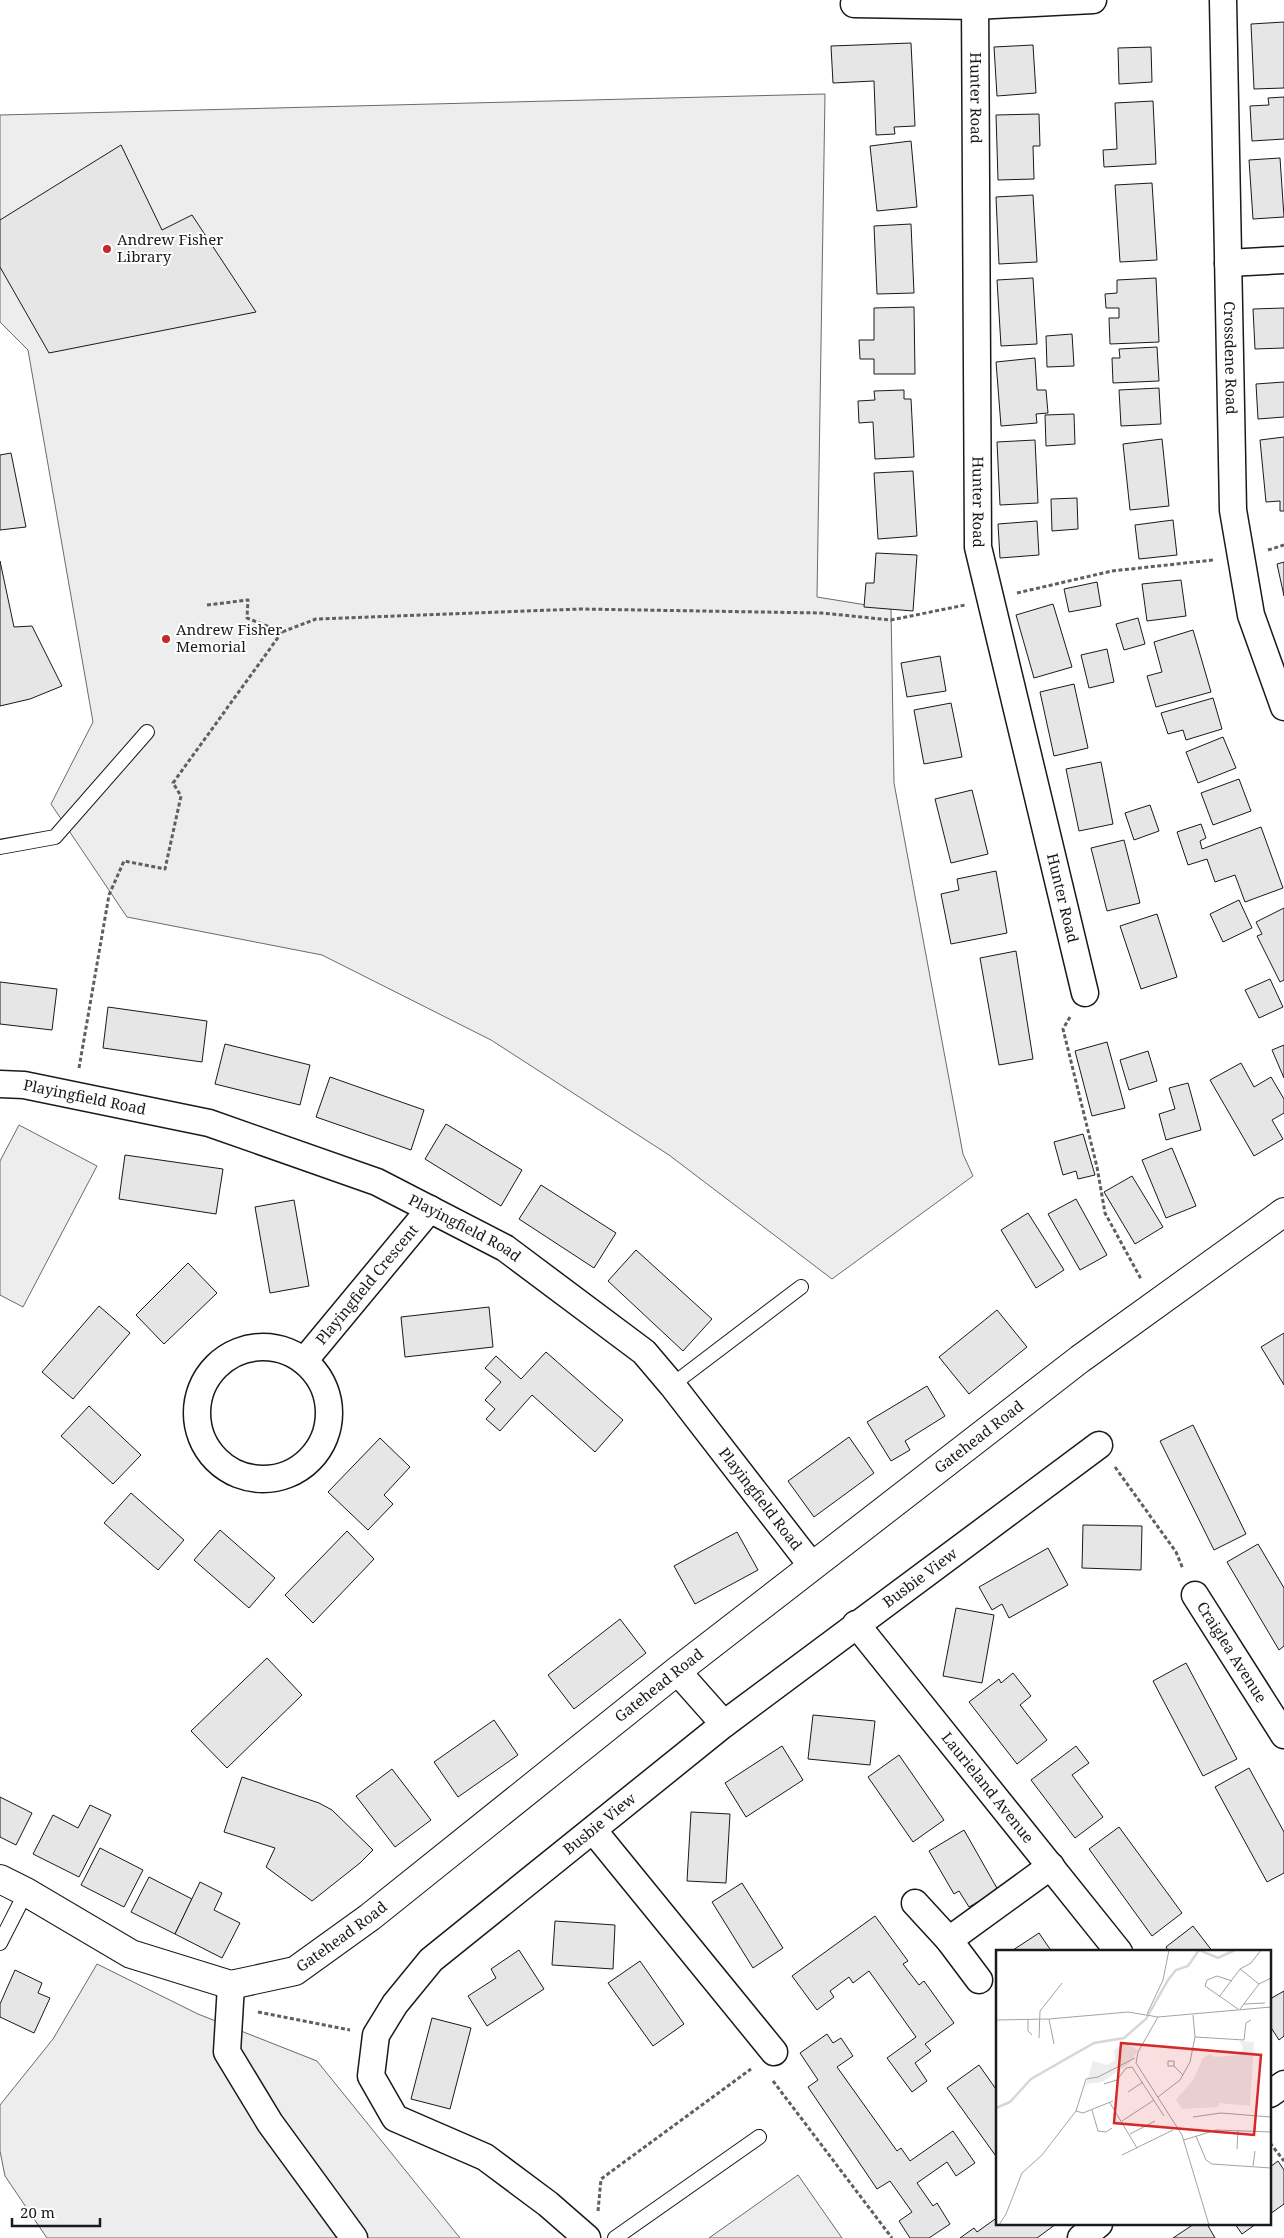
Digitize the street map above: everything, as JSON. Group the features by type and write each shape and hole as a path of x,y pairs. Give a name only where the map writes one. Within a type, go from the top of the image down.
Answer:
{"main road":[{"name":"Gatehead Road","path":"0,1879 26,1892 131,1954 230,1996 295,1971 370,1917 677,1671 1080,1360 1284,1212"}],"street":[{"path":"854,4 1093,0"},
{"name":"Crossdene Road","path":"1222,0 1233,510 1251,615 1284,707"},
{"name":"Hunter Road","path":"975,3 978,547 1085,992"},
{"path":"1228,263 1284,260"},
{"name":"Playingfield Road","path":"0,1084 24,1085 209,1123 377,1182 505,1248 644,1352 672,1385 812,1566"},
{"name":"Playingfield Crescent","path":"304,1360 430,1209"},
{"path":"273,1347 304,1360 320,1378 328,1399 330,1413 326,1436 307,1463 288,1474 265,1479 250,1478 228,1470 207,1448 198,1426 198,1403 202,1388 214,1368 229,1356 250,1348 273,1347"},
{"name":"Busbie View","path":"592,2228 548,2204 484,2157 395,2118 371,2076 376,2035 395,2004 431,1960 724,1724 1099,1445"},
{"name":"Craiglea Avenue","path":"1194,1595 1284,1735"},
{"name":"Laurieland Avenue","path":"856,1624 1117,1950"},
{"path":"677,1671 724,1724"},
{"path":"593,1830 774,2052"},
{"path":"948,1940 1051,1866"},
{"path":"915,1903 948,1940 979,1980"},
{"path":"230,1996 227,2052 270,2123 354,2238"},
{"path":"1272,2093 1284,2084"},
{"path":"1081,2238 1096,2226"}],"lane":[{"path":"0,847 55,837 147,732"},
{"path":"672,1385 801,1287"},
{"path":"0,1943 26,1892"},
{"path":"616,2238 760,2137"}],"path":[{"path":"74,1095 109,896 124,861 165,869 181,796 173,783 282,632 316,619 580,609 822,613 891,620 990,600 1112,571 1241,557 1284,545"},
{"path":"207,605 248,600 247,618 282,632"},
{"path":"1085,992 1063,1028 1097,1167 1105,1213 1155,1305"},
{"path":"1099,1445 1176,1552 1194,1595"},
{"path":"230,1996 376,2035"},
{"path":"592,2228 601,2179 774,2052"},
{"path":"774,2052 771,2077 892,2238"},
{"path":"1272,2146 1284,2161"}],"shaded area":[{"path":"825,94 817,597 891,609 894,783 963,1154 973,1176 832,1279 669,1155 491,1040 322,955 127,917 51,804 93,722 28,350 0,322 0,115"},
{"path":"19,1125 97,1166 23,1307 0,1295 0,1161"},
{"path":"97,1964 198,2014 317,2061 460,2238 47,2238 5,2176 0,2151 0,2105 53,2039"},
{"path":"798,2175 842,2238 709,2238"}],"building":[{"path":"1284,22 1284,88 1254,89 1251,24"},
{"path":"911,43 915,126 894,127 895,134 876,135 874,81 833,83 831,46"},
{"path":"1033,45 1036,93 997,96 994,47"},
{"path":"1151,47 1152,82 1119,84 1118,48"},
{"path":"1284,97 1284,139 1252,141 1250,106 1269,105 1268,98"},
{"path":"1153,101 1156,164 1104,167 1103,150 1117,149 1115,103"},
{"path":"1039,114 1040,146 1033,146 1034,179 998,180 996,115"},
{"path":"911,141 917,207 877,211 870,146"},
{"name":"Andrew Fisher Library","path":"121,145 162,230 192,215 256,312 49,353 0,267 0,220"},
{"path":"1280,158 1284,217 1253,219 1249,160"},
{"path":"1152,183 1157,260 1120,262 1115,185"},
{"path":"1033,195 1037,262 999,264 996,197"},
{"path":"911,224 914,293 877,294 874,226"},
{"path":"1033,278 1037,344 1001,346 997,280"},
{"path":"1156,278 1159,342 1110,344 1109,318 1119,318 1119,308 1106,308 1105,294 1117,293 1117,280"},
{"path":"914,307 915,374 874,374 874,359 860,359 859,340 874,340 874,308"},
{"path":"1284,308 1284,348 1255,349 1253,309"},
{"path":"1072,334 1074,366 1047,367 1046,336"},
{"path":"1157,347 1159,381 1113,383 1112,358 1120,358 1119,349"},
{"path":"1035,358 1037,390 1046,390 1048,413 1036,414 1037,423 1001,426 996,362"},
{"path":"1284,382 1284,417 1258,419 1256,384"},
{"path":"1159,388 1161,424 1121,426 1119,390"},
{"path":"904,390 904,399 911,399 914,457 875,459 873,422 859,423 858,401 875,400 874,391"},
{"path":"1074,414 1075,444 1046,446 1045,415"},
{"path":"1284,437 1284,511 1280,511 1280,501 1266,502 1260,440"},
{"path":"1162,439 1169,506 1130,510 1123,444"},
{"path":"1035,440 1038,503 1000,505 997,442"},
{"path":"11,453 26,527 0,530 0,455"},
{"path":"913,471 917,536 878,539 874,473"},
{"path":"1077,498 1078,529 1052,531 1051,499"},
{"path":"1173,520 1177,555 1139,559 1135,525"},
{"path":"1037,521 1039,555 1000,558 998,524"},
{"path":"876,553 917,555 913,611 864,607 866,583 874,583"},
{"path":"0,561 14,627 32,626 62,686 30,699 0,706"},
{"path":"1284,562 1284,596 1277,564"},
{"path":"1181,580 1186,616 1147,621 1142,584"},
{"path":"1097,582 1101,606 1069,612 1064,589"},
{"path":"1053,604 1072,667 1034,678 1016,615"},
{"path":"1138,618 1145,644 1124,650 1116,624"},
{"path":"1193,630 1211,692 1156,707 1147,676 1162,672 1154,642"},
{"path":"1107,649 1114,682 1089,688 1081,655"},
{"path":"940,656 946,691 907,697 901,663"},
{"path":"1074,684 1088,748 1054,756 1040,692"},
{"path":"1213,698 1222,729 1186,740 1183,730 1168,734 1161,713"},
{"path":"951,703 962,757 924,764 914,710"},
{"path":"1223,737 1236,768 1198,783 1186,752"},
{"path":"1101,762 1113,824 1079,831 1066,769"},
{"path":"1239,779 1251,811 1213,825 1201,793"},
{"path":"972,790 988,854 951,863 935,799"},
{"path":"1150,805 1159,831 1134,840 1125,813"},
{"path":"1201,824 1206,838 1200,841 1202,849 1261,827 1283,888 1245,902 1235,875 1215,882 1207,859 1188,865 1177,832"},
{"path":"1124,840 1140,903 1107,911 1091,848"},
{"path":"996,871 1007,933 951,944 941,894 959,890 957,879"},
{"path":"1239,900 1252,928 1223,942 1210,914"},
{"path":"1284,908 1284,980 1280,982 1257,936 1262,934 1256,922"},
{"path":"1157,914 1177,977 1141,989 1120,926"},
{"path":"1016,951 1033,1059 999,1065 980,958"},
{"path":"1270,979 1283,1007 1259,1018 1245,990"},
{"path":"0,982 57,989 52,1030 0,1024"},
{"path":"108,1007 207,1021 202,1062 103,1048"},
{"path":"1107,1042 1125,1108 1092,1116 1075,1051"},
{"path":"225,1044 310,1065 300,1105 215,1084"},
{"path":"1284,1045 1284,1078 1272,1050"},
{"path":"1148,1051 1157,1081 1129,1090 1120,1060"},
{"path":"1241,1063 1254,1087 1271,1077 1284,1099 1284,1113 1272,1120 1283,1139 1254,1156 1210,1080"},
{"path":"330,1077 424,1110 411,1150 316,1117"},
{"path":"1188,1083 1201,1130 1166,1140 1159,1114 1175,1109 1169,1088"},
{"path":"446,1124 522,1170 501,1206 425,1159"},
{"path":"1083,1134 1095,1175 1078,1179 1076,1171 1063,1175 1054,1142"},
{"path":"1172,1148 1196,1206 1166,1218 1142,1160"},
{"path":"125,1155 223,1169 216,1214 119,1199"},
{"path":"1132,1176 1163,1227 1135,1244 1104,1192"},
{"path":"541,1185 616,1233 594,1268 519,1219"},
{"path":"1076,1199 1107,1255 1080,1270 1048,1214"},
{"path":"294,1200 309,1286 270,1293 255,1207"},
{"path":"1028,1213 1064,1270 1036,1288 1001,1230"},
{"path":"636,1250 712,1319 683,1351 608,1281"},
{"path":"188,1263 217,1293 164,1344 136,1315"},
{"path":"99,1306 130,1333 73,1399 42,1372"},
{"path":"489,1307 493,1347 405,1357 401,1317"},
{"path":"997,1310 1027,1347 969,1394 939,1357"},
{"path":"1284,1333 1284,1385 1261,1347"},
{"path":"546,1352 623,1420 595,1452 532,1395 500,1431 486,1419 495,1409 485,1400 501,1382 485,1368 496,1356 521,1379"},
{"path":"927,1386 945,1416 905,1441 910,1450 891,1461 867,1422"},
{"path":"89,1406 141,1455 113,1484 61,1436"},
{"path":"1193,1425 1246,1534 1214,1550 1160,1441"},
{"path":"849,1437 874,1473 814,1517 788,1481"},
{"path":"380,1438 410,1467 384,1495 393,1504 368,1530 328,1492"},
{"path":"131,1493 184,1540 158,1570 104,1523"},
{"path":"1083,1525 1142,1526 1141,1570 1082,1568"},
{"path":"220,1530 275,1578 249,1608 194,1560"},
{"path":"347,1531 374,1559 313,1623 285,1595"},
{"path":"737,1532 758,1570 695,1604 674,1566"},
{"path":"1258,1544 1284,1588 1284,1646 1279,1650 1227,1562"},
{"path":"1048,1548 1068,1585 1009,1618 1002,1604 992,1610 979,1587"},
{"path":"956,1608 994,1615 982,1683 943,1676"},
{"path":"620,1619 646,1653 574,1709 548,1675"},
{"path":"267,1658 302,1695 227,1768 191,1731"},
{"path":"1186,1663 1237,1759 1203,1776 1153,1681"},
{"path":"1013,1673 1031,1696 1020,1705 1047,1740 1017,1764 969,1702 999,1679 1001,1683"},
{"path":"813,1715 875,1721 870,1765 808,1759"},
{"path":"494,1720 518,1755 458,1797 434,1762"},
{"path":"782,1746 803,1780 746,1817 725,1783"},
{"path":"1076,1746 1089,1763 1072,1775 1103,1817 1075,1838 1031,1780"},
{"path":"899,1755 944,1820 913,1842 868,1777"},
{"path":"1249,1768 1284,1832 1284,1873 1267,1882 1215,1787"},
{"path":"392,1769 431,1820 395,1847 356,1796"},
{"path":"242,1777 319,1803 332,1810 373,1850 360,1863 312,1901 266,1867 275,1848 224,1832"},
{"path":"0,1797 32,1813 16,1845 0,1837"},
{"path":"90,1805 111,1815 79,1877 33,1854 53,1815 78,1828"},
{"path":"691,1812 730,1814 726,1883 687,1881"},
{"path":"1119,1827 1182,1913 1152,1936 1089,1849"},
{"path":"964,1830 998,1890 969,1907 959,1891 954,1894 929,1851"},
{"path":"100,1848 143,1870 124,1907 81,1885"},
{"path":"149,1877 192,1899 175,1934 131,1912"},
{"path":"200,1882 222,1893 214,1910 240,1923 222,1958 175,1934"},
{"path":"742,1883 783,1948 753,1968 712,1902"},
{"path":"875,1916 908,1961 903,1964 919,1985 924,1981 954,2023 925,2044 931,2051 915,2063 927,2081 912,2092 887,2058 916,2037 869,1971 853,1983 849,1977 830,1991 834,1997 817,2010 792,1976"},
{"path":"555,1921 615,1925 613,1969 552,1965"},
{"path":"1193,1926 1211,1950 1168,1950 1166,1947"},
{"path":"1039,1933 1051,1950 1013,1950"},
{"path":"519,1950 544,1989 487,2026 468,1996 496,1978 491,1969"},
{"path":"640,1961 684,2024 653,2046 608,1983"},
{"path":"15,1970 42,1983 38,1993 50,1998 34,2033 0,2017 0,2004"},
{"path":"1284,1991 1284,2036 1279,2040 1272,2029 1272,1998"},
{"path":"432,2018 471,2028 450,2109 411,2099"},
{"path":"827,2034 833,2043 841,2038 853,2056 837,2067 897,2151 901,2148 910,2161 953,2131 975,2163 956,2176 947,2162 917,2183 933,2206 937,2203 950,2224 929,2238 910,2238 899,2221 912,2212 890,2181 877,2189 808,2087 818,2080 800,2053"},
{"path":"979,2065 996,2089 996,2156 947,2088"},
{"path":"1278,2161 1284,2170 1284,2204 1272,2213 1272,2166"},
{"path":"996,2218 996,2226 1053,2226 1037,2238 960,2238 974,2228 977,2232"},
{"path":"1191,2226 1208,2226 1215,2238 1173,2238"},
{"path":"1236,2226 1253,2226 1242,2234"}],"place":[{"name":"Andrew Fisher Library","path":"107,249"},
{"name":"Andrew Fisher Memorial","path":"166,639"}]}
